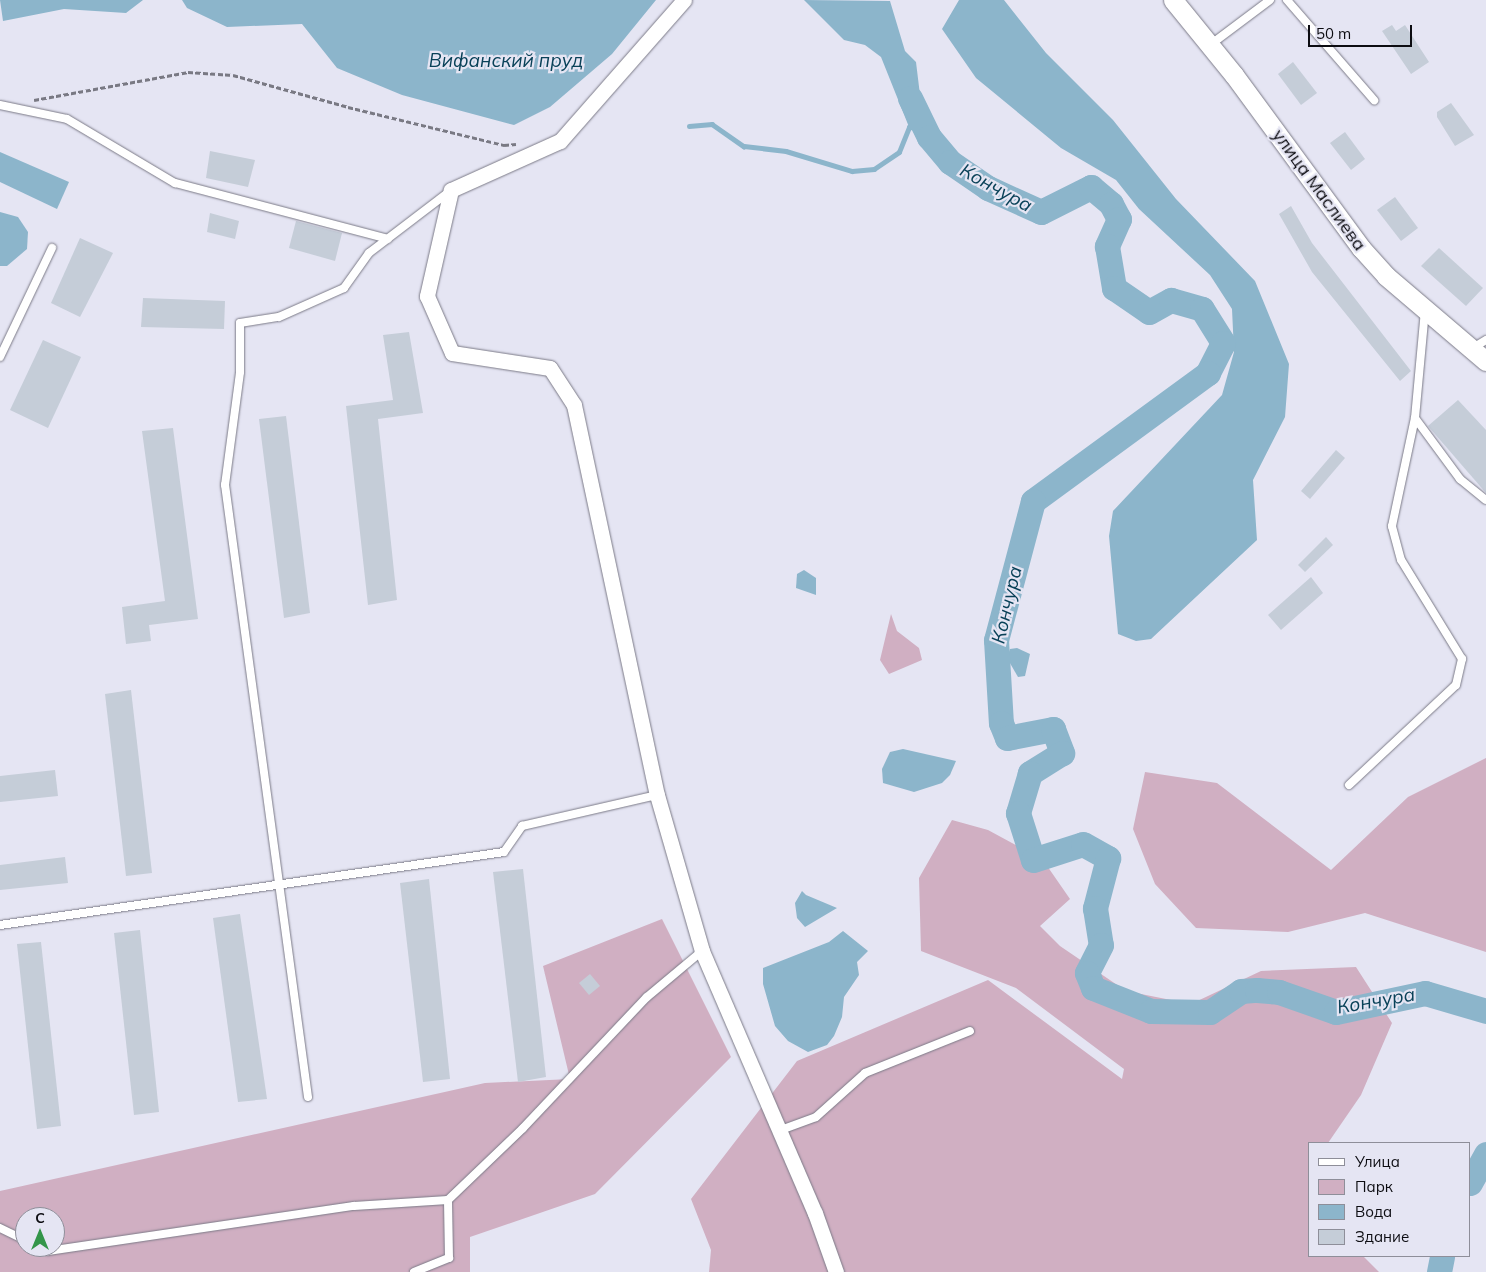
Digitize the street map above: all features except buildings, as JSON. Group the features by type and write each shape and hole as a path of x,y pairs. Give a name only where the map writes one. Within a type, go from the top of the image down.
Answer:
{"street":[{"path":"684,0 560,141 451,190 427,296 452,353 550,368 574,406 657,795 702,951 836,1272"},
{"name":"улица Маслиева","path":"1173,0 1210,45 1360,248 1426,310 1481,350"}],"lane":[{"path":"1210,45 1270,0"},
{"path":"1287,0 1374,100"},
{"path":"0,105 67,119 175,183 388,239"},
{"path":"308,1097 276,885 225,485 240,372 240,323 279,317 344,288 368,253 451,190"},
{"path":"0,357 52,248"},
{"path":"1349,785 1456,685 1462,659 1400,560 1392,526 1415,418 1426,310"},
{"path":"1415,418 1460,479 1486,500"},
{"path":"0,924 504,852 522,826 657,795"},
{"path":"65,1248 354,1206 448,1200 523,1128 647,997 702,951"},
{"path":"778,1131 816,1117 865,1073 970,1031"},
{"path":"414,1272 449,1258 448,1200"},
{"path":"0,1228 15,1235"}],"path":[{"path":"26,100 188,72 233,75 504,145 523,144"}],"green space":[{"path":"891,614 897,631 919,648 922,660 889,674 880,660"},
{"path":"1486,758 1486,952 1365,913 1288,932 1196,928 1155,884 1133,829 1145,772 1217,783 1331,870 1408,797"},
{"path":"952,820 988,830 1043,860 1070,899 1040,926 1060,946 1126,991 1191,1004 1261,971 1356,967 1392,1023 1361,1095 1329,1142 1308,1142 1308,1257 1364,1257 1379,1272 709,1272 711,1250 691,1199 797,1061 988,980 1122,1079 1124,1069 1016,988 921,951 919,878"},
{"path":"662,919 731,1057 595,1194 470,1237 470,1272 0,1272 0,1191 485,1083 570,1079 543,966"}],"water":[{"path":"0,0 143,0 126,13 64,9 3,21"},
{"name":"Вифанский пруд","path":"182,0 656,0 612,54 550,107 514,125 402,95 337,68 302,24 227,27 187,8"},
{"path":"804,0 890,1 905,51 916,62 924,128 909,127 881,57 865,45 844,40"},
{"path":"959,0 1004,0 1046,53 1113,120 1176,199 1255,281 1289,364 1285,417 1253,480 1257,540 1151,639 1136,641 1118,634 1109,536 1113,511 1222,395 1234,352 1232,309 1210,275 1139,209 1116,180 1061,148 976,78 942,29"},
{"path":"0,152 69,182 57,209 0,182"},
{"path":"0,212 18,217 28,232 27,249 7,266 0,266"},
{"path":"804,570 816,578 816,595 796,588 797,574"},
{"path":"1017,648 1030,654 1025,676 1018,677 1007,658 1010,649"},
{"path":"903,749 956,761 950,775 942,783 914,792 883,783 882,769 890,752"},
{"path":"802,891 806,895 837,908 805,927 797,918 795,903"},
{"path":"843,931 868,951 857,962 859,975 844,997 842,1017 834,1036 827,1045 808,1052 788,1041 775,1026 763,984 763,968 829,942"}],"waterway":[{"name":"Кончура","path":"910,98 929,137 950,162 988,188 1041,212 1091,187 1111,204 1119,219 1107,246 1114,288 1149,312 1171,300 1202,309 1223,343 1208,373 1033,501 996,640 1001,723 1007,738 1053,729 1062,753 1030,773 1018,813 1033,860 1083,844 1108,858 1095,908 1101,945 1087,973 1093,988 1151,1011 1210,1012 1241,991 1257,990 1279,992 1336,1012 1425,993 1486,1011"},
{"path":"689,126 712,124 744,146 786,151 852,171 874,169 899,152 909,127 924,128"},
{"name":"Кончура","path":"1471,1181 1486,1154"},
{"name":"Кончура","path":"1439,1272 1442,1257"}]}
